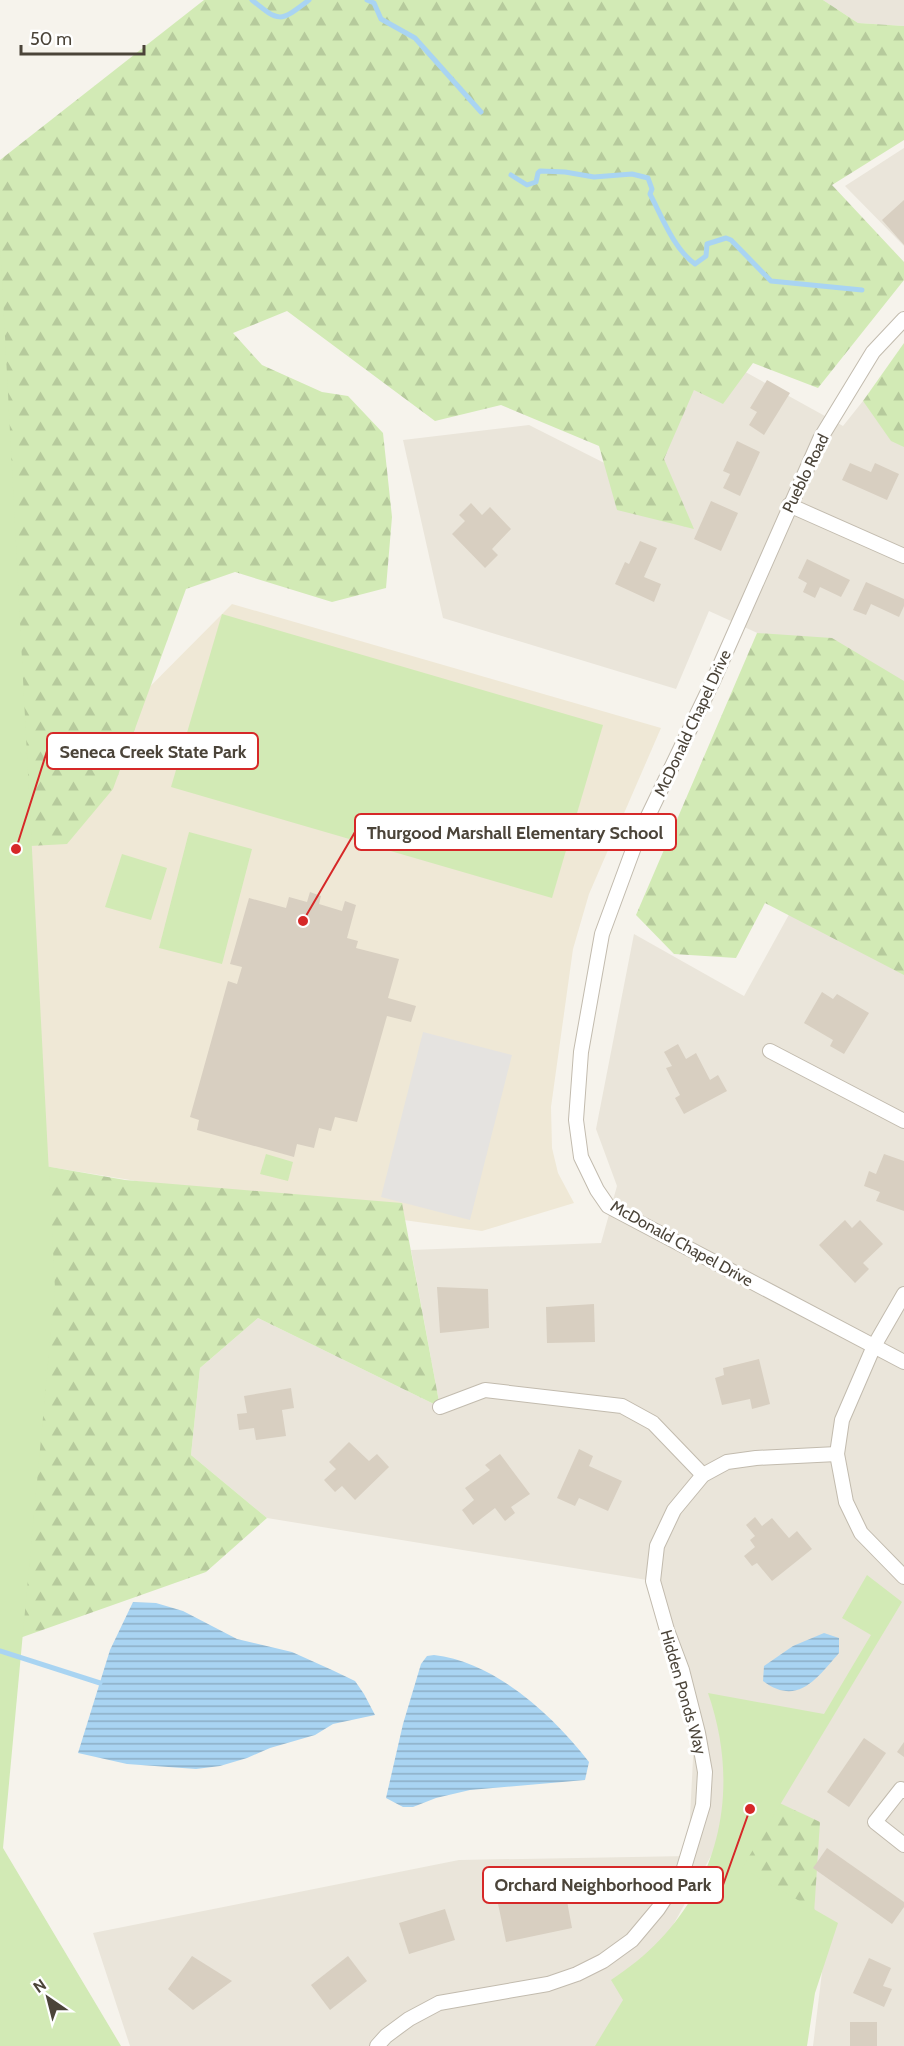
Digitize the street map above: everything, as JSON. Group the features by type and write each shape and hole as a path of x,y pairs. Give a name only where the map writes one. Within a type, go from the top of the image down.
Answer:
{"street":[{"name":"Pueblo Road","path":"731,641 820,439 873,352 904,319"},
{"path":"789,505 904,556"},
{"name":"McDonald Chapel Drive","path":"731,641 637,839 602,934 580,1052 576,1120 581,1157 597,1190 608,1206 904,1362"},
{"path":"770,1050 904,1121"},
{"path":"904,1294 874,1346 842,1420 837,1454 846,1503 861,1533 904,1577"},
{"path":"440,1407 485,1390 622,1406 653,1423 704,1475"},
{"name":"Hidden Ponds Way","path":"377,2046 386,2036 409,2019 439,2003 548,1984 577,1974 603,1961 632,1940 658,1909 683,1871 703,1805 705,1772 682,1670 667,1630 653,1581 657,1546 674,1510 704,1475 727,1462 756,1458 837,1454"},
{"path":"904,1791 901,1789 875,1822 904,1845"}],"shaded area":[{"path":"823,0 904,0 904,26 858,23"},
{"path":"904,148 904,246 845,186"},
{"path":"713,354 843,426 863,401 904,419 904,700 709,611 676,689 443,618 403,440 529,425 644,483"},
{"path":"232,604 661,728 589,894 573,949 551,1107 552,1148 558,1173 574,1203 482,1231 198,1191 44,1166 11,759 90,747"},
{"path":"797,900 904,960 904,2046 813,2046 827,1931 712,1854 607,2046 130,2046 93,1933 459,1860 688,1856 695,1720 653,1581 267,1518 191,1455 200,1368 258,1318 440,1407 411,1250 601,1243 617,1186 596,1129 634,934 744,996"},
{"path":"423,1032 512,1055 470,1220 381,1197"}],"green space":[{"path":"204,0 823,0 858,23 904,26 904,140 832,185 904,262 904,280 818,388 753,363 723,404 694,390 664,459 694,529 617,510 599,446 501,405 435,421 287,311 233,333 262,365 322,392 348,396 383,433 392,517 386,588 332,602 235,572 186,589 113,789 67,844 30,846 45,1166 125,1180 402,1203 440,1407 258,1318 200,1368 191,1455 267,1518 206,1572 0,1645 0,160"},
{"path":"0,241 55,1288 3,1848 121,2046 0,2046"},
{"path":"904,343 904,447 891,441 863,401"},
{"path":"222,614 603,725 552,898 171,787"},
{"path":"757,633 832,638 904,681 904,975 765,903 736,958 674,954 636,915"},
{"path":"189,832 252,849 222,964 159,948"},
{"path":"122,854 167,868 151,920 105,907"},
{"path":"266,1154 293,1162 288,1181 260,1174"},
{"path":"867,1575 902,1602 742,1868 838,1923 815,1993 807,2046 595,2046 623,2000 611,1980 645,1954 674,1924 696,1891 712,1854 721,1816 723,1776 719,1735 708,1693 824,1714 871,1635 842,1618"},
{"path":"756,1792 820,1822 811,1960 621,2046"}],"water":[{"path":"133,1602 156,1603 183,1611 237,1639 292,1652 332,1670 355,1681 375,1715 333,1724 315,1735 220,1766 196,1769 127,1764 78,1753 110,1650"},
{"path":"824,1633 839,1638 839,1653 815,1680 797,1690 787,1691 775,1688 763,1681 764,1666 793,1646"},
{"path":"434,1655 479,1668 521,1694 540,1709 575,1744 589,1762 585,1780 470,1790 436,1798 413,1807 403,1807 386,1798 403,1724 421,1664 427,1656"}],"building":[{"path":"904,200 904,245 882,220"},
{"path":"767,380 790,393 764,435 749,425 757,412 750,408"},
{"path":"737,441 760,452 740,496 723,488 730,474 723,471"},
{"path":"850,463 871,472 875,463 899,474 887,500 842,480"},
{"path":"711,501 738,513 721,551 694,539"},
{"path":"471,503 482,515 490,507 511,529 492,549 498,555 485,568 452,534 465,521 459,515"},
{"path":"640,541 657,548 644,577 661,584 654,602 615,584 625,562 629,564"},
{"path":"807,559 850,580 841,597 820,587 815,598 803,592 807,583 798,578"},
{"path":"866,582 904,599 904,606 899,617 871,604 866,615 853,610"},
{"path":"310,892 321,896 319,904 342,911 345,901 356,905 347,938 358,941 356,948 399,959 388,998 416,1006 411,1022 387,1016 357,1122 335,1117 331,1131 319,1128 314,1148 297,1144 294,1157 197,1130 199,1120 190,1117 228,981 237,984 242,967 230,964 249,898 286,908 289,897 307,902"},
{"path":"822,992 833,999 837,994 869,1013 844,1054 830,1046 833,1040 804,1023"},
{"path":"678,1044 686,1059 696,1053 710,1080 718,1075 727,1091 684,1114 675,1098 680,1095 666,1068 672,1066 664,1052"},
{"path":"884,1154 904,1161 904,1211 876,1201 880,1192 864,1186 869,1171 876,1174"},
{"path":"845,1220 852,1228 860,1220 883,1244 863,1263 869,1269 855,1283 819,1245"},
{"path":"437,1287 488,1289 489,1328 440,1333"},
{"path":"594,1304 595,1342 547,1343 546,1307"},
{"path":"759,1359 770,1404 752,1409 750,1399 722,1405 715,1378 724,1375 723,1368"},
{"path":"291,1388 294,1408 282,1410 286,1436 256,1440 254,1428 239,1430 237,1414 247,1413 244,1396"},
{"path":"349,1442 369,1461 377,1454 389,1467 355,1500 342,1486 335,1492 324,1480 336,1469 329,1462"},
{"path":"579,1449 593,1456 589,1466 622,1481 608,1511 579,1498 575,1506 557,1498"},
{"path":"500,1454 530,1494 511,1507 515,1513 505,1521 495,1508 473,1525 462,1510 474,1500 465,1488 490,1470 485,1465"},
{"path":"755,1517 762,1526 772,1518 789,1538 797,1531 812,1549 772,1581 757,1563 752,1566 744,1556 755,1547 750,1540 755,1536 746,1525"},
{"path":"864,1738 886,1753 849,1807 827,1792"},
{"path":"904,1742 904,1757 897,1752"},
{"path":"827,1848 904,1902 904,1907 892,1924 813,1868"},
{"path":"564,1885 572,1928 506,1942 497,1899"},
{"path":"445,1909 455,1940 409,1954 399,1923"},
{"path":"192,1956 232,1981 193,2010 168,1989"},
{"path":"348,1956 367,1981 330,2010 311,1985"},
{"path":"869,1958 891,1968 883,1986 892,1989 884,2007 853,1993"},
{"path":"850,2022 877,2022 877,2046 850,2046"}],"waterway":[{"path":"252,0 269,13 280,17 292,13 309,0"},
{"path":"367,0 374,3 381,19 415,38 481,112"},
{"path":"511,175 527,185 536,182 540,171 594,177 632,174 648,178 652,189 650,194 669,232 681,250 695,264 706,256 707,244 726,238 731,240 771,281 862,290"},
{"path":"0,1651 100,1683"}],"place":[{"name":"Seneca Creek State Park","path":"16,849"},
{"name":"Thurgood Marshall Elementary School","path":"303,921"},
{"name":"Orchard Neighborhood Park","path":"750,1809"}]}
